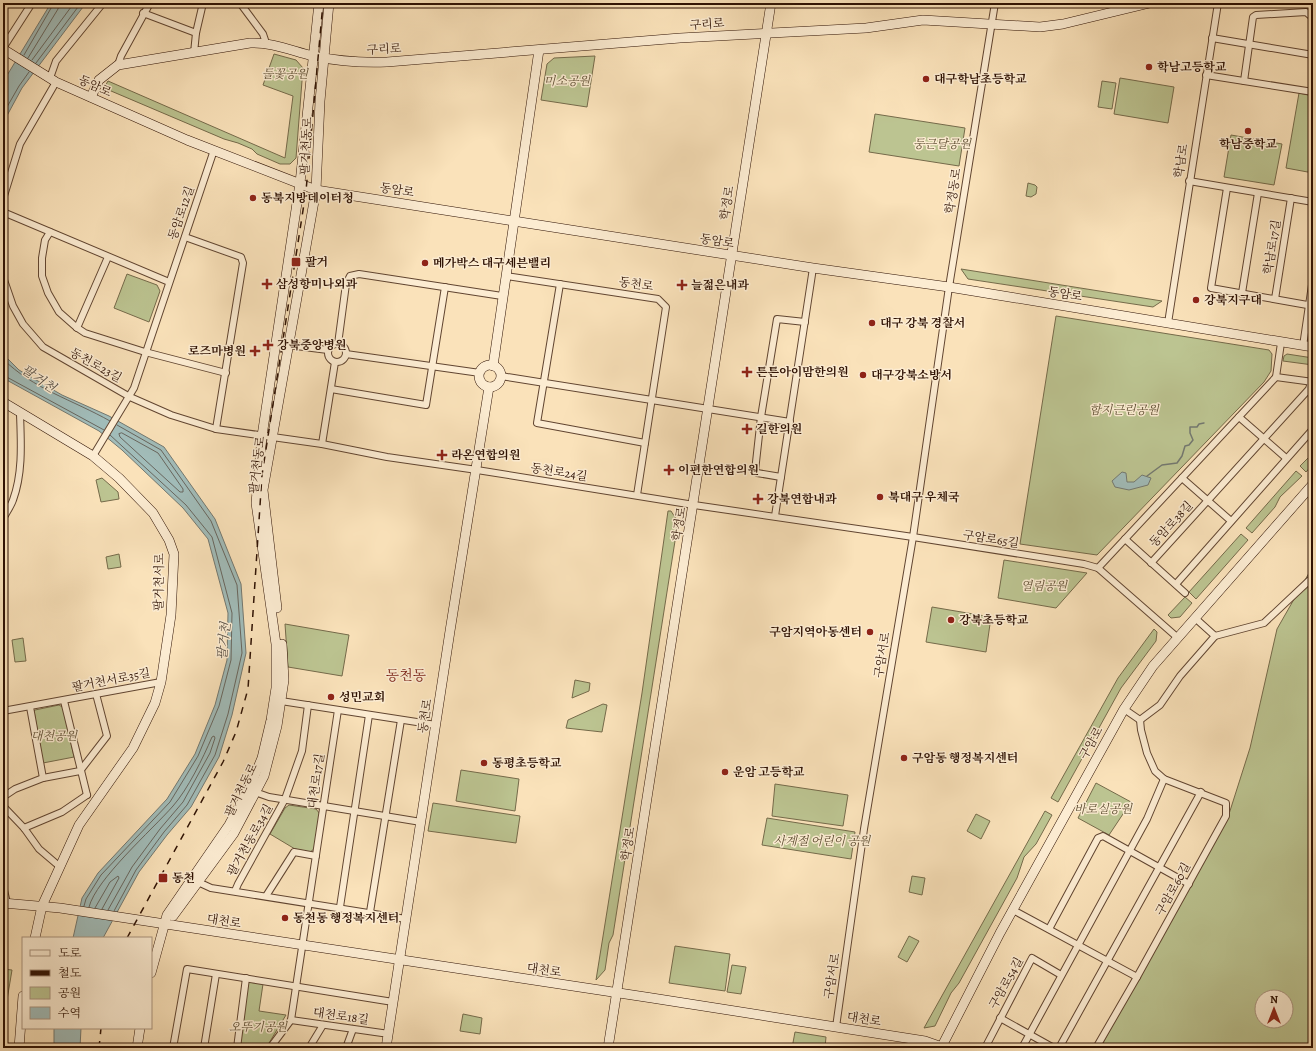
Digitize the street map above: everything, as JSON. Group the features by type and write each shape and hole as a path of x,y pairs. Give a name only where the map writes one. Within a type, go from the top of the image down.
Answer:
{"main road":[{"name":"팔거천동로","path":"152,970 166,925 167,915 229,825 249,789 262,758 271,720 276,688 276,644 256,503 262,436 300,183 319,3"},
{"name":"팔거천동로","path":"166,925 234,833 264,776 277,726 284,680 281,637 263,490 316,190 320,101 329,3"},
{"name":"학정로","path":"608,1048 709,410 731,256 771,3"},
{"name":"구리로","path":"91,97 99,80 118,65 250,43 266,43 314,56 365,63 767,32 866,28 923,20 1040,27 1063,24 1150,3"},
{"name":"동암로","path":"3,49 53,80 214,150 316,190 731,256 949,287 1313,347"},
{"path":"493,366 539,50"},
{"path":"493,366 499,370 501,376 496,385 489,387 481,381 480,373 486,367 493,366"},
{"name":"동천로","path":"386,1048 489,387"},
{"name":"팔거천서로","path":"3,402 20,414 93,456 119,478 152,513 169,540 174,554 171,615 161,682 155,703 133,748 79,825 42,906 35,937"},
{"name":"구암로","path":"941,1047 1013,910 1124,709 1154,666 1313,484"},
{"path":"5,903 42,906"},
{"name":"대천로","path":"42,906 616,992 925,1041 941,1047"},
{"path":"19,1048 22,1009"},
{"path":"137,1048 140,1029"}],"street":[{"path":"3,49 32,3"},
{"path":"3,199 20,144 53,80 56,61 103,3"},
{"path":"118,65 143,13 150,3"},
{"path":"194,53 196,33 203,3"},
{"path":"240,3 263,34 266,43"},
{"name":"학정동로","path":"949,287 995,3"},
{"name":"학남로","path":"1168,323 1218,3"},
{"path":"1244,81 1253,17 1256,14 1306,12 1313,18"},
{"path":"143,13 196,33"},
{"path":"1212,38 1313,56"},
{"path":"1206,75 1313,92"},
{"name":"동암로12길","path":"93,456 130,396 214,150"},
{"path":"1189,182 1313,202"},
{"path":"1227,188 1211,288 1311,305"},
{"name":"학남로17길","path":"1242,293 1258,193"},
{"name":"학남로17길","path":"1275,299 1291,198"},
{"path":"3,212 169,282"},
{"path":"50,232 45,240 42,258 42,276 48,293 58,312 77,328 85,333 145,352 226,373"},
{"path":"184,237 241,257 243,263 216,429"},
{"path":"77,328 108,256"},
{"path":"775,516 813,268"},
{"path":"338,344 346,284 350,276 359,274 502,296"},
{"name":"동천로","path":"506,276 658,299 663,303 666,307 651,401"},
{"name":"동천로23길","path":"3,277 12,306 22,324 43,347 130,396 171,415 216,429 322,444 416,461 477,470"},
{"path":"1303,346 1311,305 1313,278"},
{"path":"560,284 537,423 645,443"},
{"path":"331,389 426,405 445,287"},
{"name":"구암서로","path":"836,1027 864,829 913,537 949,287"},
{"path":"781,476 757,473 755,471 761,417 777,319 805,322"},
{"path":"1276,376 1281,342"},
{"path":"333,344 338,344 344,347 346,354 344,359 336,362 329,358 328,350 333,344"},
{"path":"288,345 328,350"},
{"path":"346,354 480,373"},
{"path":"322,444 336,362"},
{"path":"501,376 790,422"},
{"name":"동암로38길","path":"1098,568 1276,376 1312,382 1309,389 1151,563"},
{"path":"637,495 651,401"},
{"path":"3,519 13,500 21,458 20,414"},
{"path":"1239,417 1286,458"},
{"path":"1176,584 1313,429"},
{"name":"동천로24길","path":"477,470 694,505"},
{"name":"동암로38길","path":"1182,478 1231,521"},
{"name":"구암로65길","path":"694,505 913,537 1098,568"},
{"name":"동암로38길","path":"1125,539 1185,593"},
{"path":"1098,568 1178,638"},
{"path":"1124,709 1140,720 1160,705 1180,676 1215,636 1264,623 1313,577"},
{"path":"1195,618 1215,636"},
{"name":"팔거천서로35길","path":"3,711 30,708 161,682"},
{"path":"3,797 15,789 43,778 80,771 107,736 96,694"},
{"name":"팔거천서로35길","path":"64,701 87,795"},
{"path":"281,701 436,725"},
{"name":"팔거천동로34길","path":"235,891 285,799 302,751 308,705"},
{"path":"30,708 43,778"},
{"name":"대천로17길","path":"302,946 338,710"},
{"path":"340,907 369,715"},
{"path":"370,912 401,720"},
{"name":"구암로60길","path":"1137,977 1226,816 1226,803 1201,792 1164,779 1155,771 1150,762 1141,730 1140,720"},
{"path":"1022,1048 1130,851 1156,801 1164,779"},
{"name":"팔거천동로34길","path":"255,792 285,799 421,822"},
{"name":"구암로60길","path":"1059,1048 1201,792"},
{"path":"24,828 62,812 87,795 95,802"},
{"path":"3,806 24,828 39,850 59,866"},
{"path":"1049,929 1098,838 1103,836 1189,884"},
{"path":"266,896 294,852 316,856"},
{"path":"198,882 211,888 309,902 406,919"},
{"path":"3,886 5,903"},
{"path":"1013,910 1137,977 1096,1048"},
{"path":"270,1048 290,1020 302,946"},
{"name":"구암로54길","path":"985,1048 1032,958 1061,975"},
{"path":"173,1048 187,969 393,1002"},
{"path":"204,1048 216,974"},
{"path":"236,1048 246,978"},
{"path":"1000,1018 1054,1048"},
{"name":"대천로18길","path":"290,1020 389,1034"},
{"path":"309,1048 322,1024"},
{"path":"346,1048 353,1029"}],"green space":[{"name":"들꽃공원","path":"274,54 296,60 303,68 296,158 290,164 280,164 257,154 252,149 224,139 104,88 108,81 285,158 293,96 263,85"},
{"name":"미소공원","path":"595,56 587,107 541,100 547,64 554,58"},
{"path":"1120,78 1174,87 1168,123 1114,114"},
{"path":"1102,81 1116,83 1112,109 1098,107"},
{"path":"1299,93 1313,96 1313,173 1286,168"},
{"name":"둥근달공원","path":"875,114 965,128 959,166 869,152"},
{"path":"1231,135 1282,144 1274,185 1224,177"},
{"path":"1028,183 1037,187 1036,194 1031,197 1026,196"},
{"path":"961,269 1162,301 1153,307 968,279"},
{"path":"127,274 157,285 160,291 149,322 114,308"},
{"name":"함지근린공원","path":"1056,316 1269,350 1272,354 1271,371 1264,382 1097,555 1020,544"},
{"path":"1287,354 1313,358 1313,365 1283,361 1284,356"},
{"path":"1313,453 1313,464 1306,472 1300,466"},
{"path":"1296,471 1302,476 1280,497 1275,507 1252,533 1246,528"},
{"path":"102,478 118,492 119,499 101,502 96,480"},
{"path":"668,511 671,511 678,522 613,935 609,943 605,970 596,980 642,693"},
{"path":"1241,534 1248,540 1196,599 1189,592"},
{"path":"119,554 121,567 108,569 106,557"},
{"name":"열림공원","path":"1004,560 1087,573 1056,608 998,598"},
{"path":"1313,566 1313,1048 1100,1048 1229,814 1250,748 1277,629"},
{"path":"1185,597 1192,603 1180,617 1171,618 1168,615"},
{"path":"932,607 991,617 986,652 926,642"},
{"path":"285,624 349,635 342,676 288,667"},
{"path":"1154,629 1157,632 1156,641 1121,688 1058,802 1051,798 1118,678"},
{"path":"23,638 26,661 15,662 12,640"},
{"path":"575,680 590,683 589,691 572,698"},
{"path":"603,704 607,705 602,732 566,728 568,720"},
{"name":"대천공원","path":"59,705 64,708 74,757 43,763 34,711"},
{"path":"461,770 519,779 515,811 456,801"},
{"name":"바로실공원","path":"1096,783 1131,802 1109,835 1078,818"},
{"path":"775,784 848,795 843,826 772,816"},
{"path":"433,803 520,816 516,843 428,831"},
{"path":"289,805 316,809 320,814 314,849 310,852 295,849 270,834 285,808"},
{"path":"1045,811 1052,815 1036,844 1024,857 1017,878 959,983 951,993 935,1026 924,1028"},
{"path":"976,814 990,821 981,839 967,831"},
{"name":"사계절 어린이 공원","path":"767,818 855,832 851,859 762,845"},
{"path":"912,876 925,878 922,895 909,892"},
{"path":"909,936 919,941 907,962 898,957"},
{"path":"675,946 730,954 725,991 669,983"},
{"path":"732,965 746,967 741,994 727,992"},
{"path":"3,969 12,970 7,1000 3,1000"},
{"name":"오뚜기공원","path":"248,982 263,984 259,1011 286,1015 266,1048 239,1048"},
{"path":"463,1014 482,1018 480,1034 460,1031"},
{"path":"795,1032 826,1037 825,1048 792,1048"}],"water":[{"path":"51,3 86,3 22,88 3,123 3,82"},
{"path":"3,354 19,370 62,395 109,416 164,447 215,519 241,584 246,653 232,715 219,757 191,807 167,835 139,872 104,937 73,937 82,898 98,873 167,799 195,754 215,705 227,660 228,613 208,539 183,508 122,450 99,431 3,378"},
{"path":"1122,472 1126,473 1127,482 1134,482 1142,475 1151,478 1148,485 1129,490 1115,487 1112,481"},
{"path":"54,1029 81,1029 80,1048 54,1048"}],"waterway":[{"path":"1147,476 1162,465 1177,463 1182,456 1185,446 1189,445 1193,440 1190,433 1190,427 1197,427 1199,424 1204,423"}],"railway":[{"path":"128,937 223,762 236,732 248,689 262,475 306,191 323,3"},
{"path":"99,1048 101,1029"}],"place":[{"name":"학남고등학교","path":"1149,67"},
{"name":"대구학남초등학교","path":"926,79"},
{"name":"학남중학교","path":"1248,131"},
{"name":"동북지방데이터청","path":"253,198"},
{"name":"팔거","path":"296,262"},
{"name":"메가박스 대구세븐밸리","path":"425,263"},
{"name":"삼성항미나외과","path":"267,284"},
{"name":"늘젊은내과","path":"682,285"},
{"name":"강북지구대","path":"1196,300"},
{"name":"대구 강북 경찰서","path":"872,323"},
{"name":"강북중앙병원","path":"268,345"},
{"name":"로즈마병원","path":"255,351"},
{"name":"튼튼아이맘한의원","path":"747,372"},
{"name":"대구강북소방서","path":"863,375"},
{"name":"길한의원","path":"747,429"},
{"name":"라온연합의원","path":"442,455"},
{"name":"이편한연합의원","path":"669,470"},
{"name":"북대구 우체국","path":"880,497"},
{"name":"강북연합내과","path":"758,499"},
{"name":"강북초등학교","path":"951,620"},
{"name":"구암지역아동센터","path":"870,632"},
{"name":"성민교회","path":"331,697"},
{"name":"구암동 행정복지센터","path":"904,758"},
{"name":"동평초등학교","path":"484,763"},
{"name":"운암 고등학교","path":"725,772"},
{"name":"동천","path":"163,878"},
{"name":"동천동 행정복지센터","path":"285,918"}],"district":[{"name":"동천동","path":"406,675"}],"water label":[{"name":"팔거천","path":"39,378"},
{"name":"팔거천","path":"223,641"}]}
